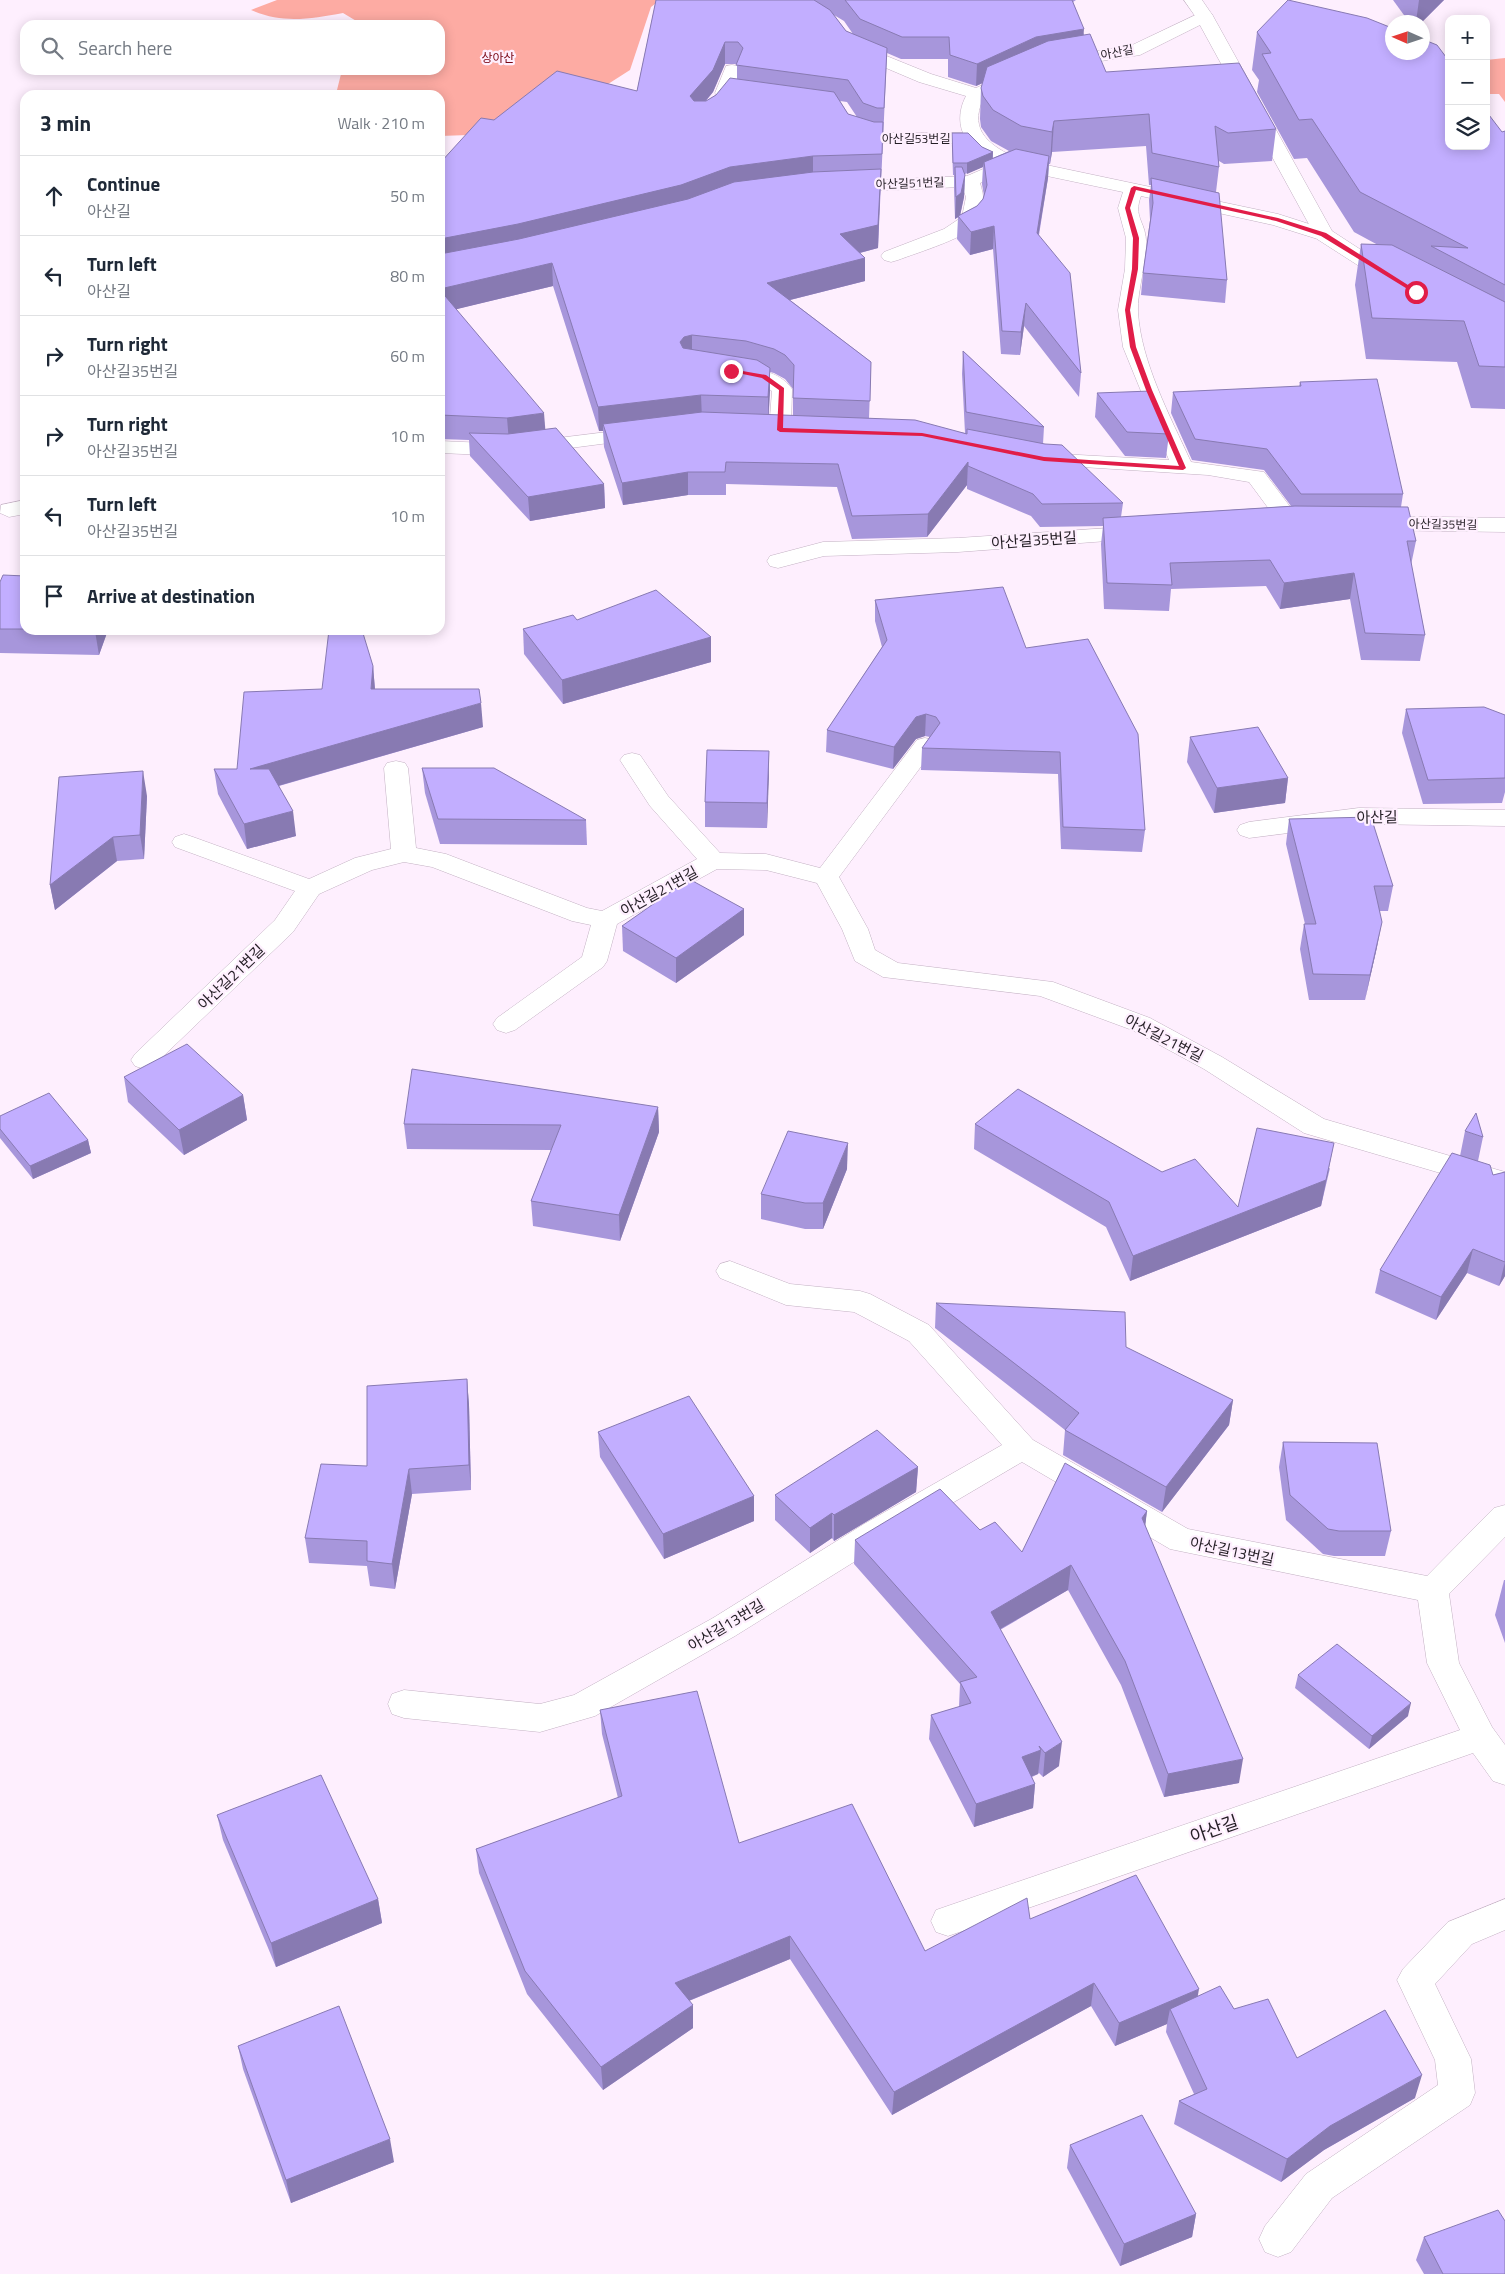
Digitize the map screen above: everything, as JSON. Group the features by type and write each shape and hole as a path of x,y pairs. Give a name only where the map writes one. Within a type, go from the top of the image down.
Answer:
{"street":[{"path":"1193,0 1204,16 1324,235"},
{"name":"아산길","path":"977,94 1037,67 1134,51 1204,16"},
{"path":"842,34 852,47 880,61 925,78 977,94 971,105 969,116 973,138 990,153 1012,162 1278,220 1324,235 1408,288"},
{"path":"732,70 719,100 762,97"},
{"name":"아산길53번길","path":"841,108 854,131 874,138 973,138"},
{"name":"아산길51번길","path":"823,187 970,181 1012,162"},
{"path":"891,256 951,233 971,220 975,197 970,181"},
{"path":"1134,188 1127,208 1136,238 1135,269 1128,310 1133,347 1149,390 1183,468"},
{"path":"712,369 764,377 782,389 780,430"},
{"path":"445,447 509,450 664,432"},
{"path":"1025,456 1044,459 1183,468 1256,477 1291,523"},
{"name":"아산길35번길","path":"1262,525 1340,523 1505,525"},
{"name":"아산길35번길","path":"778,561 823,549 958,545 1164,531"},
{"path":"826,877 925,746"},
{"name":"아산길21번길","path":"632,760 659,801 714,861"},
{"path":"396,768 404,854"},
{"name":"아산길","path":"1249,830 1359,816 1505,818"},
{"path":"184,842 310,888"},
{"name":"아산길21번길","path":"144,1060 284,926 310,888 364,864 404,854 437,860 581,915 605,920 714,861 766,862 826,877 855,929 864,955 892,971 1044,988 1141,1024 1213,1063 1314,1126 1505,1182"},
{"name":"아산길21번길","path":"506,1024 594,961 605,920"},
{"name":"아산길13번길","path":"730,1271 786,1294 860,1302 919,1333 1022,1448 1182,1540 1433,1590"},
{"name":"아산길13번길","path":"404,1704 540,1718 583,1706 724,1628 875,1533 1022,1448"},
{"path":"1505,1517 1433,1590 1442,1663 1480,1737 1505,1771"},
{"name":"아산길","path":"948,1921 1480,1737"},
{"path":"1278,2239 1319,2186 1457,2093 1453,2059 1415,1980 1460,1933 1505,1914"}],"green space":[{"name":"상아산","path":"277,0 660,0 651,7 630,70 594,93 497,134 445,136 445,90 337,90 341,75 445,75 445,20 355,20 343,13 319,17 285,19 251,10"},
{"path":"1505,58 1505,102 1499,94 1490,94 1490,60"}],"building":[{"path":"656,0 814,0 830,10 846,31 887,48 884,108 877,108 863,103 848,80 736,65 743,48 738,42 725,42 713,70 690,96 694,101 706,101 716,95 730,78 834,92 848,114 874,122 883,122 882,154 813,156 730,167 681,185 518,224 445,238 445,158 481,118 494,120 557,71 637,91"},
{"path":"845,0 1072,0 1084,29 1036,37 977,64 950,55 949,37 902,37 860,19"},
{"path":"1288,0 1367,18 1385,25 1385,60 1430,60 1430,42 1437,45 1445,56 1445,150 1490,150 1490,116 1502,132 1505,131 1505,285 1431,246 1468,248 1360,192 1312,119 1299,120 1262,54 1271,53 1257,32"},
{"path":"1090,34 1106,72 1239,63 1276,129 1228,133 1215,126 1219,167 1152,153 1149,114 1054,121 1052,132 1021,126 993,110 983,96 981,88 987,67 1048,41"},
{"path":"952,133 968,133 982,147 993,152 967,163 953,163"},
{"path":"1016,149 1049,156 1037,233 1070,273 1081,373 1026,303 1021,332 1002,331 994,226 971,232 958,216 977,206 983,199 987,185 984,162"},
{"path":"955,167 962,167 965,175 961,193 956,197"},
{"path":"881,169 878,225 840,234 865,258 767,283 871,362 870,401 793,398 794,365 785,355 774,349 746,341 692,335 684,337 680,342 683,348 757,360 770,368 768,397 701,395 598,407 552,263 445,288 445,253 519,239 688,199 734,182 813,172"},
{"path":"1151,178 1219,193 1227,280 1143,273 1153,203"},
{"path":"1361,244 1392,245 1505,302 1505,367 1479,366 1464,321 1372,318"},
{"path":"445,296 544,413 507,418 445,415"},
{"path":"963,351 1044,427 966,412"},
{"path":"1377,379 1403,494 1301,494 1267,449 1195,439 1173,392 1301,386 1300,382"},
{"path":"1151,391 1169,434 1127,432 1097,393"},
{"path":"702,412 915,420 967,434 967,429 1045,444 1062,445 1123,503 1042,504 1033,494 968,466 968,462 928,514 852,516 838,464 726,462 725,472 688,472 622,483 603,424"},
{"path":"556,428 604,484 528,497 469,433 508,434"},
{"path":"1295,506 1408,507 1416,541 1407,541 1425,635 1365,633 1354,573 1284,583 1270,560 1170,563 1172,585 1107,583 1103,518"},
{"path":"3,575 20,576 20,629 0,629 0,582"},
{"path":"1003,587 1026,648 1088,639 1138,734 1145,830 1063,827 1060,752 922,748 940,723 936,717 926,714 916,717 894,747 827,730 887,640 875,600"},
{"path":"656,590 711,637 562,680 523,629 573,615 577,620"},
{"path":"328,635 364,635 373,666 371,689 479,689 481,703 250,769 269,769 293,811 244,824 214,769 237,769 244,692 322,689"},
{"path":"1484,707 1505,715 1505,778 1428,780 1406,709"},
{"path":"1258,727 1288,778 1217,788 1190,737"},
{"path":"707,750 769,751 767,803 705,802"},
{"path":"422,768 494,768 586,820 438,819"},
{"path":"143,771 140,835 113,837 50,885 59,777"},
{"path":"1371,817 1393,886 1374,886 1382,922 1370,975 1313,974 1304,924 1316,924 1289,819"},
{"path":"689,879 744,909 676,958 622,926"},
{"path":"187,1044 243,1095 179,1130 124,1077"},
{"path":"412,1069 658,1107 619,1215 531,1201 561,1125 404,1124"},
{"path":"1018,1089 1162,1172 1195,1159 1238,1207 1257,1128 1334,1143 1326,1180 1133,1256 1109,1202 975,1124"},
{"path":"49,1093 88,1140 30,1166 0,1129 0,1116"},
{"path":"1476,1113 1483,1137 1465,1131"},
{"path":"788,1131 848,1143 823,1203 805,1203 761,1194"},
{"path":"1452,1153 1490,1165 1493,1175 1505,1172 1505,1262 1473,1249 1441,1297 1380,1270"},
{"path":"936,1303 1125,1312 1126,1347 1233,1400 1166,1487 1065,1430 1079,1413"},
{"path":"467,1379 469,1465 409,1469 392,1564 367,1561 367,1541 305,1538 321,1464 367,1466 367,1386"},
{"path":"689,1396 754,1496 663,1534 598,1432"},
{"path":"877,1430 918,1467 834,1515 832,1513 810,1528 775,1495"},
{"path":"1283,1442 1377,1443 1391,1531 1339,1531 1328,1529 1290,1495"},
{"path":"1065,1463 1147,1511 1142,1518 1243,1759 1168,1774 1125,1661 1071,1565 991,1612 1062,1742 1045,1753 1039,1746 1041,1750 1022,1757 1035,1784 976,1804 931,1715 971,1703 960,1682 977,1677 855,1540 940,1489 980,1530 995,1522 1022,1552"},
{"path":"1337,1644 1411,1703 1372,1736 1298,1675"},
{"path":"697,1691 739,1843 852,1804 925,1951 1027,1898 1030,1919 1136,1875 1199,1989 1119,2023 1094,1983 894,2092 790,1936 675,1983 693,2005 601,2067 525,1971 476,1849 622,1796 600,1710"},
{"path":"321,1775 378,1899 271,1943 217,1815"},
{"path":"1220,1986 1234,2009 1268,1999 1297,2058 1385,2010 1422,2075 1330,2126 1287,2159 1179,2101 1207,2089 1170,2009"},
{"path":"339,2006 390,2139 286,2180 238,2046"},
{"path":"1142,2115 1196,2214 1124,2244 1070,2145"},
{"path":"1498,2210 1505,2221 1505,2274 1443,2274 1424,2237"}],"route":[{"path":"731,371 764,377 782,389 780,430 922,435 1044,459 1183,468 1149,390 1133,347 1128,310 1135,269 1136,238 1127,208 1134,188 1278,220 1324,235 1400,284 1416,292"}]}
